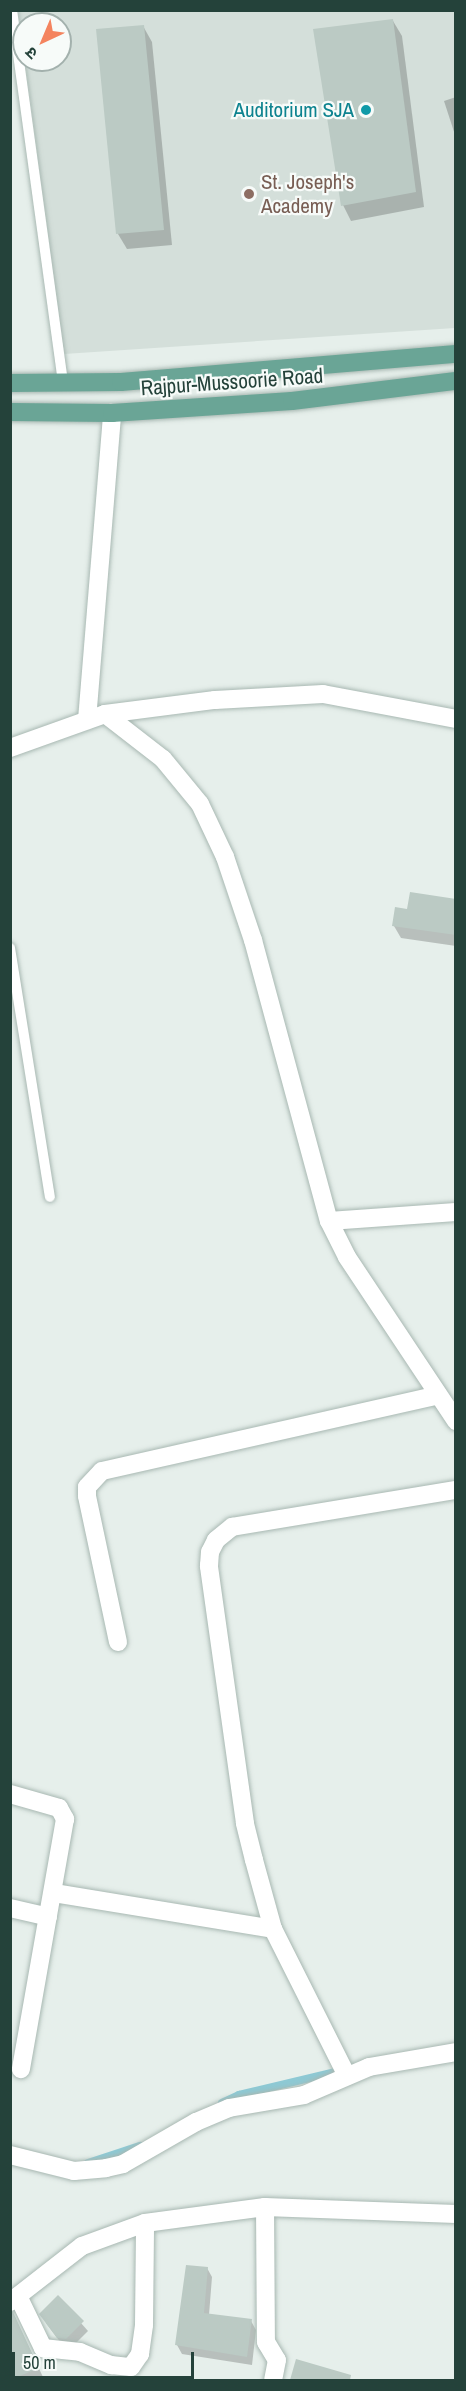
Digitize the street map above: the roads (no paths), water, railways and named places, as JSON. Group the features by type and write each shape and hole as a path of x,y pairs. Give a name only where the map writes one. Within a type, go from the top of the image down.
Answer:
{"main road":[{"name":"Rajpur-Mussoorie Road","path":"10,383 285,371 456,354"},
{"name":"Rajpur-Mussoorie Road","path":"10,412 112,413 292,401 456,381"}],"street":[{"path":"87,720 112,413"},
{"path":"10,747 105,714 158,705 323,694 456,719"},
{"path":"105,714 163,759 200,804 225,857 253,940 329,1221 346,1257 456,1421"},
{"path":"329,1221 456,1212"},
{"path":"118,1642 87,1496 87,1486 97,1475 438,1395"},
{"path":"346,2074 273,1929 245,1823 208,1566 210,1551 216,1540 232,1527 456,1490"},
{"path":"10,1794 55,1806 63,1812 54,1893 21,2069"},
{"path":"54,1893 273,1929"},
{"path":"10,1908 48,1917"},
{"path":"10,2155 74,2171 106,2168 140,2155 209,2115 304,2095 346,2074 405,2059 456,2052"},
{"path":"145,2223 144,2325 140,2354 131,2367 111,2365 80,2352 43,2348 14,2299 82,2246 145,2223 265,2207 456,2214"},
{"path":"265,2207 266,2342 277,2360 273,2380"}],"lane":[{"path":"12,10 63,382"},
{"path":"10,948 50,1197"}],"waterway":[{"path":"222,2103 239,2095 343,2070"},
{"path":"88,2163 140,2146"}],"place":[{"name":"Auditorium SJA","path":"366,110"},
{"name":"St. Joseph's Academy","path":"249,194"}]}
